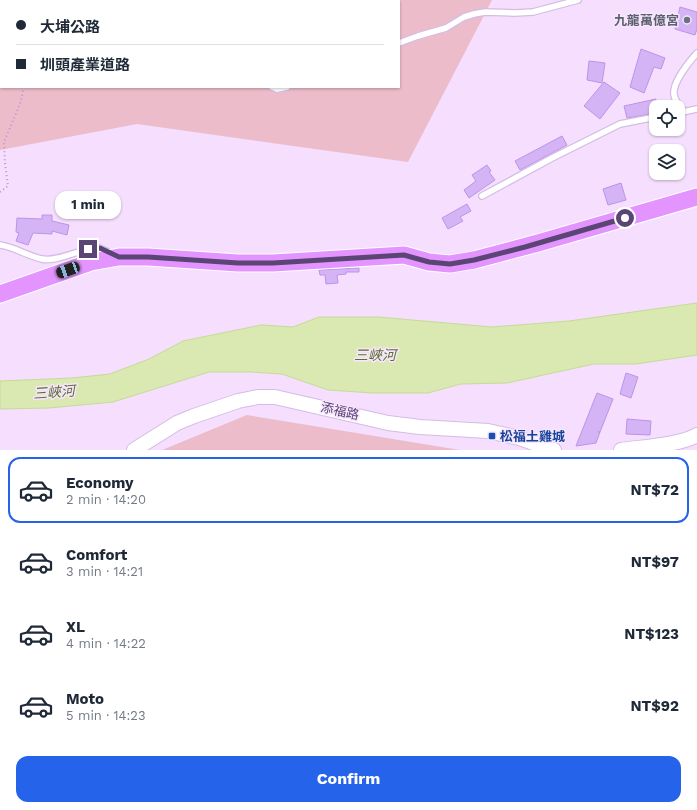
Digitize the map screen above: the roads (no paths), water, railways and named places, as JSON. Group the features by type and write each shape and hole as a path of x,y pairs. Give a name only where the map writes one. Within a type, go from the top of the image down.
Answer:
{"main road":[{"path":"0,294 91,262 119,257 148,257 238,263 273,263 404,255 429,262 450,264 474,260 538,243 697,197"}],"street":[{"name":"添福路","path":"134,450 177,423 238,401 258,396 275,397 394,424 488,431 519,438 554,450"},
{"path":"621,450 672,442 692,438 697,435"}],"lane":[{"path":"400,44 418,36 446,28 464,17 474,14 486,12 534,12 578,0"},
{"path":"676,100 674,88 677,81 697,53"},
{"path":"685,111 697,109"},
{"path":"482,196 552,158 620,124 649,118"},
{"path":"0,245 11,247 47,260 94,248 100,248 119,257"}],"water":[{"name":"三峽河","path":"697,303 697,355 636,364 594,364 507,383 461,384 428,393 373,393 328,390 282,374 209,372 113,402 49,408 0,409 0,381 72,378 110,374 149,359 183,341 261,325 293,327 319,317 378,317 492,327 569,321"}],"place":[{"name":"九龍萬億宮","path":"687,20"},
{"name":"松福土雞城","path":"492,436"}]}
